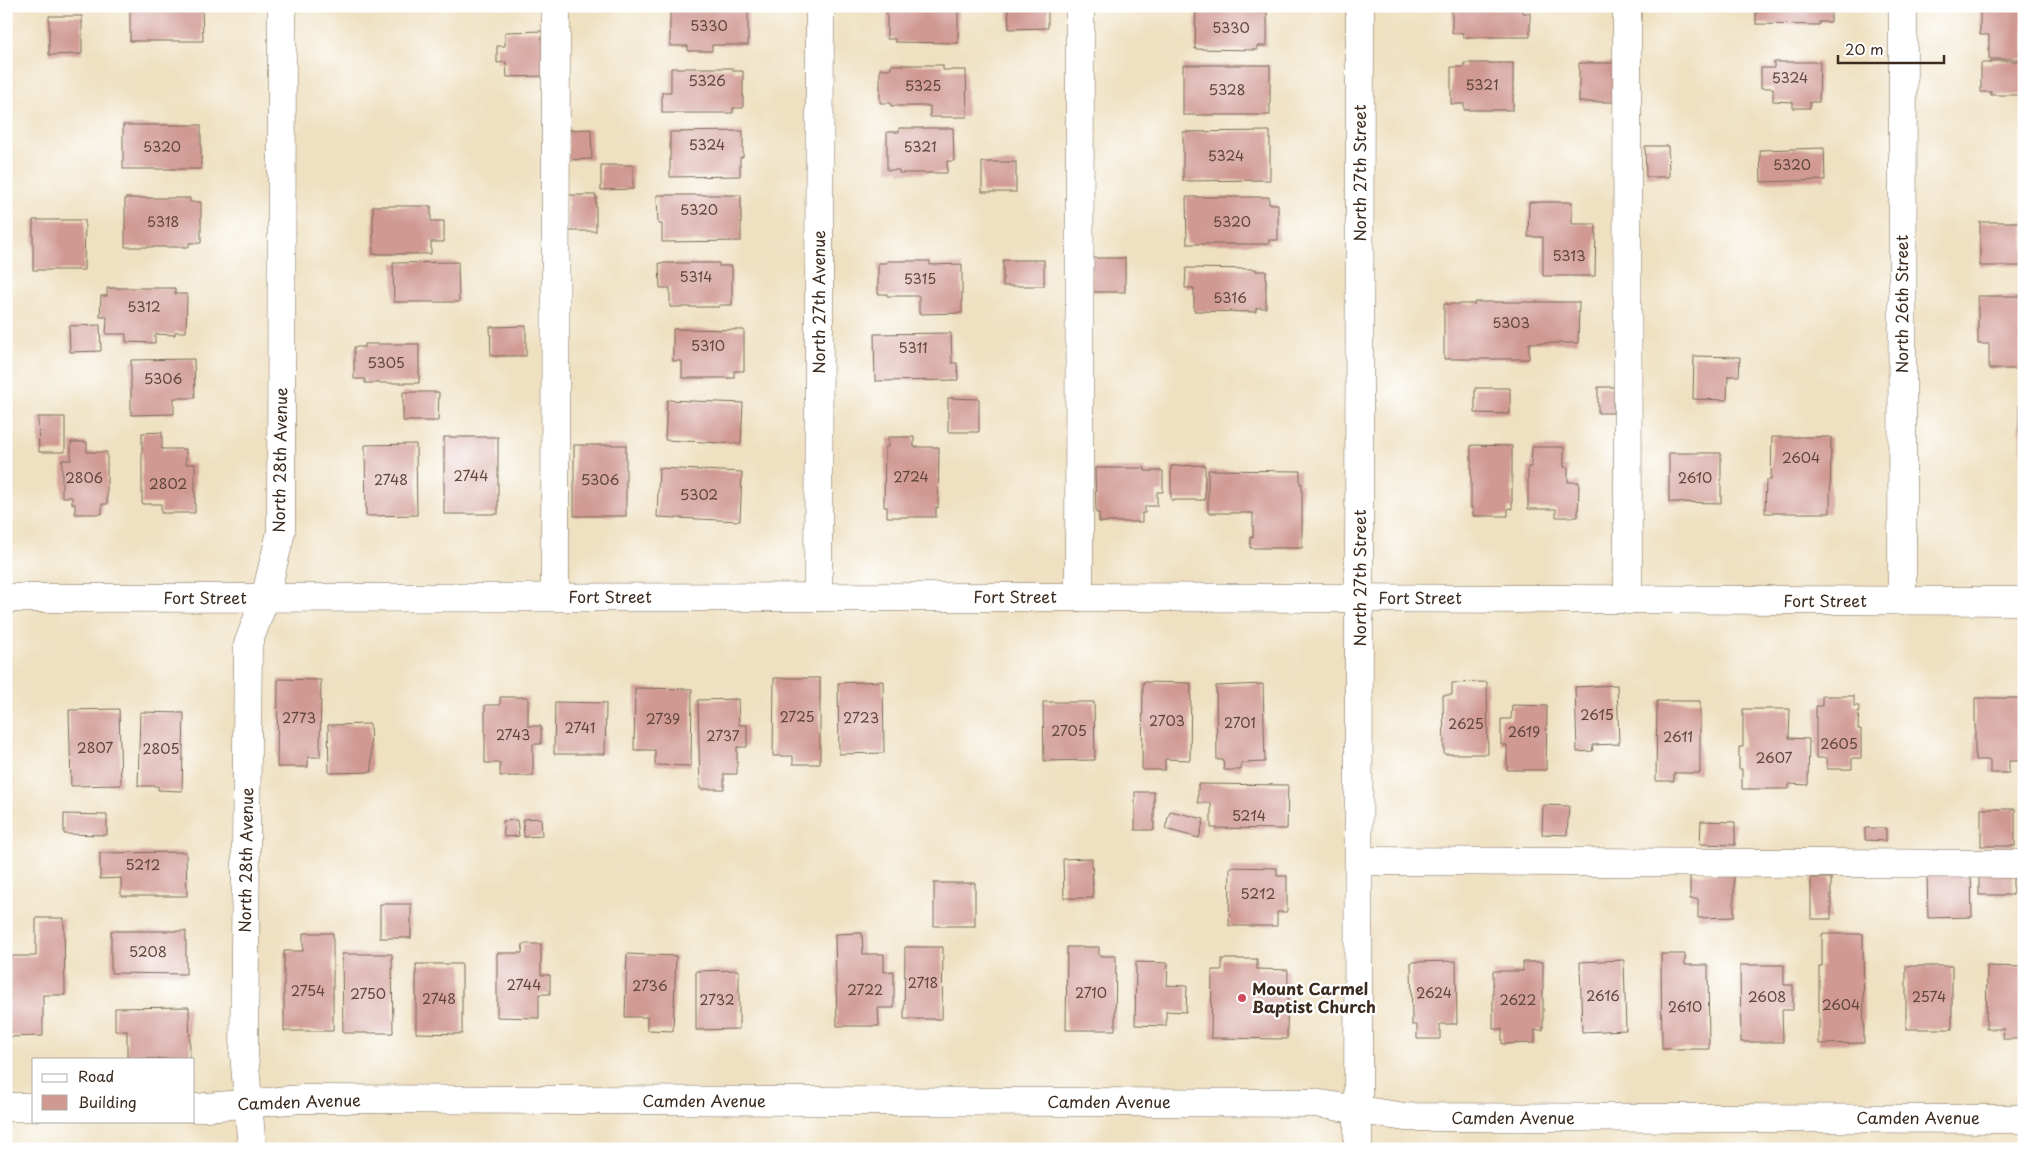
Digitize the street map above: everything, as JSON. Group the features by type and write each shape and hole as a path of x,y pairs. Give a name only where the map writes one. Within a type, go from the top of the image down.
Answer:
{"street":[{"name":"North 28th Avenue","path":"252,1149 244,1054 248,644 265,598 281,532 282,6"},
{"path":"555,597 556,6"},
{"name":"North 27th Avenue","path":"818,597 820,6"},
{"path":"1079,597 1080,6"},
{"name":"North 27th Street","path":"1358,1149 1360,6"},
{"path":"1627,6 1628,600"},
{"name":"North 26th Street","path":"1902,601 1903,6"},
{"name":"Fort Street","path":"6,598 1079,597 2024,602"},
{"path":"1359,861 2024,864"},
{"name":"Camden Avenue","path":"195,1108 302,1099 1304,1103 1405,1118 2024,1118"},
{"path":"6,1107 32,1107"}],"building":[{"path":"130,6 202,6 203,41 130,41"},
{"path":"670,6 748,6 748,45 712,45 712,51 688,51 688,46 670,46"},
{"path":"887,6 958,6 958,43 895,42 895,39 887,39"},
{"path":"1008,6 1048,6 1048,28 1009,29"},
{"path":"1196,6 1257,6 1257,10 1267,10 1267,46 1257,46 1257,50 1195,49"},
{"path":"1452,6 1523,6 1523,13 1530,13 1530,37 1463,37 1463,33 1452,33"},
{"path":"1756,6 1831,6 1831,22 1819,22 1819,25 1756,24"},
{"path":"1980,6 2024,6 2024,59 1989,59 1989,35 1980,35"},
{"path":"49,16 82,16 82,54 49,55"},
{"path":"544,31 546,76 507,77 506,62 497,63 497,46 505,46 505,32"},
{"path":"1991,61 2024,61 2024,95 1991,95 1991,92 1981,92 1981,63 1991,63"},
{"path":"1774,62 1820,62 1819,102 1810,102 1810,108 1793,108 1793,102 1773,101 1773,88 1761,88 1761,68 1774,68"},
{"path":"1464,63 1513,63 1513,110 1464,110 1464,104 1451,104 1451,67 1464,67"},
{"path":"1579,63 1618,63 1617,102 1579,102"},
{"path":"891,65 943,65 943,70 966,70 967,117 930,117 930,106 891,106 891,103 880,103 880,69 891,69"},
{"path":"1183,65 1270,65 1270,115 1183,115"},
{"path":"671,68 733,68 733,71 743,71 743,108 733,108 733,113 662,113 662,92 671,92"},
{"path":"123,125 201,125 201,169 123,169"},
{"path":"899,128 953,128 954,161 947,161 947,173 899,173 899,170 887,170 887,132 899,132"},
{"path":"591,129 592,159 568,160 567,130"},
{"path":"743,131 743,157 740,157 740,176 670,177 670,132"},
{"path":"1270,131 1270,180 1183,181 1183,132"},
{"path":"1645,146 1668,146 1669,177 1646,177"},
{"path":"1824,148 1825,180 1761,182 1760,150"},
{"path":"982,162 1016,162 1016,192 982,192"},
{"path":"601,165 633,165 633,189 601,190"},
{"path":"568,195 596,195 596,231 568,231"},
{"path":"657,195 741,195 741,241 662,242 662,224 658,224"},
{"path":"1186,197 1269,197 1269,204 1278,204 1278,240 1269,240 1269,244 1187,244"},
{"path":"125,198 190,198 190,202 201,202 201,243 189,243 189,247 125,247"},
{"path":"1529,202 1572,202 1572,224 1596,224 1595,276 1543,276 1543,237 1528,237"},
{"path":"373,206 431,206 431,221 444,221 444,242 431,242 431,254 373,254"},
{"path":"33,220 85,220 84,270 33,270"},
{"path":"1980,222 2024,222 2024,266 1980,266"},
{"path":"1091,258 1125,258 1125,292 1091,292"},
{"path":"1003,260 1044,260 1044,286 1003,286"},
{"path":"887,261 930,261 930,265 962,264 962,313 919,314 919,296 887,296 887,294 878,294 878,263 887,263"},
{"path":"458,262 459,302 394,302 393,263"},
{"path":"659,263 719,263 719,266 732,266 732,305 719,305 719,307 670,307 670,288 660,288"},
{"path":"1186,268 1256,269 1256,271 1266,271 1266,308 1256,308 1256,312 1194,311 1194,288 1185,288"},
{"path":"107,288 175,288 175,294 187,294 186,332 175,332 175,335 155,334 155,343 126,342 126,334 106,334 107,317 100,317 101,296 107,296"},
{"path":"1978,296 2024,296 2024,369 1989,369 1989,344 1978,344"},
{"path":"1475,302 1579,302 1578,343 1529,343 1529,359 1444,359 1444,304 1475,304"},
{"path":"100,325 101,351 70,352 69,326"},
{"path":"526,326 526,356 491,356 490,327"},
{"path":"673,329 744,330 744,371 734,371 734,378 682,378 682,361 673,361"},
{"path":"951,333 952,363 957,363 958,380 875,381 874,334"},
{"path":"365,344 419,344 419,383 365,383 365,379 354,379 354,347 365,347"},
{"path":"1694,356 1740,357 1739,376 1728,376 1727,400 1693,399"},
{"path":"194,359 195,398 174,398 174,414 131,415 131,360"},
{"path":"1598,387 1614,387 1613,413 1598,413"},
{"path":"1475,388 1510,388 1510,414 1475,413"},
{"path":"403,392 439,392 438,421 403,421"},
{"path":"948,398 979,399 979,432 948,432"},
{"path":"667,400 743,403 741,444 665,440"},
{"path":"2019,404 2024,404 2024,456 2021,456"},
{"path":"38,417 65,417 65,452 39,452"},
{"path":"162,432 162,449 186,449 186,464 195,464 195,513 161,513 161,504 142,504 142,433"},
{"path":"444,437 498,437 498,514 444,514"},
{"path":"888,437 914,437 914,447 939,447 938,508 936,507 936,517 887,517 887,507 884,507 885,447 888,447"},
{"path":"1772,437 1831,437 1830,513 1765,513 1766,480 1771,480"},
{"path":"71,442 87,442 87,452 107,452 107,504 102,504 102,514 75,514 75,504 72,504 72,497 62,497 62,460 71,460"},
{"path":"416,444 417,515 366,516 365,445"},
{"path":"574,445 626,445 626,516 574,516"},
{"path":"1471,445 1512,446 1512,509 1508,508 1508,516 1473,516 1473,508 1471,508"},
{"path":"1532,447 1564,447 1564,467 1568,467 1568,482 1579,482 1578,517 1556,517 1556,509 1528,509 1528,467 1531,467"},
{"path":"1669,453 1721,453 1721,503 1669,502"},
{"path":"1205,465 1205,500 1171,500 1171,466"},
{"path":"659,468 742,472 740,521 657,517"},
{"path":"1095,468 1145,468 1145,471 1163,471 1163,492 1157,492 1157,506 1145,506 1145,513 1142,513 1142,522 1099,522 1099,513 1096,513"},
{"path":"1208,470 1300,471 1300,484 1302,484 1302,548 1250,548 1250,537 1253,537 1253,513 1208,513"},
{"path":"774,678 820,678 820,764 793,764 793,756 773,756"},
{"path":"278,679 321,680 320,757 308,757 308,767 277,767"},
{"path":"883,681 884,753 839,754 838,683"},
{"path":"1143,682 1191,683 1190,760 1165,759 1165,770 1142,770"},
{"path":"1487,682 1488,754 1444,754 1443,695 1452,695 1452,683"},
{"path":"1263,684 1265,762 1241,763 1241,770 1224,770 1223,760 1217,760 1216,686"},
{"path":"1617,685 1619,744 1592,745 1593,751 1577,752 1575,687"},
{"path":"635,688 692,689 691,766 655,765 655,750 634,750"},
{"path":"1822,696 1854,696 1854,706 1859,706 1858,729 1861,729 1861,758 1852,758 1852,769 1827,769 1827,758 1816,758 1816,706 1822,706"},
{"path":"500,697 528,697 528,726 541,726 541,744 533,744 533,776 500,776 500,763 485,763 485,705 500,705"},
{"path":"1975,698 2024,698 2024,761 2009,761 2009,773 1990,773 1990,760 1975,760"},
{"path":"738,699 739,725 747,725 747,747 737,747 737,774 724,774 724,789 700,789 698,700"},
{"path":"1657,701 1700,701 1700,773 1674,773 1674,781 1656,781"},
{"path":"555,702 606,703 605,754 554,754"},
{"path":"1043,702 1094,702 1095,760 1044,761"},
{"path":"1512,705 1547,706 1546,770 1507,770 1507,745 1501,745 1501,719 1511,719"},
{"path":"119,709 121,785 71,786 69,710"},
{"path":"1743,709 1790,709 1789,738 1809,739 1808,785 1789,784 1789,789 1742,789 1742,769 1739,769 1739,747 1743,747"},
{"path":"140,712 184,713 182,791 158,790 158,786 138,786"},
{"path":"370,724 372,772 329,773 328,725"},
{"path":"1198,784 1288,785 1287,829 1211,828 1211,803 1198,803"},
{"path":"1135,792 1154,792 1154,830 1135,830"},
{"path":"1543,805 1569,806 1567,835 1542,834"},
{"path":"1981,809 2015,809 2015,846 1981,846"},
{"path":"1170,811 1204,819 1199,838 1165,829"},
{"path":"64,814 107,815 107,835 64,834"},
{"path":"541,818 542,836 524,837 523,819"},
{"path":"517,820 519,836 504,837 503,821"},
{"path":"1701,821 1735,822 1735,845 1700,844"},
{"path":"1865,828 1886,828 1886,841 1865,840"},
{"path":"186,852 187,896 121,896 121,878 100,879 100,853"},
{"path":"1092,858 1093,898 1064,898 1063,859"},
{"path":"1230,867 1277,868 1277,876 1287,876 1287,912 1277,912 1277,926 1229,926"},
{"path":"1979,867 2013,867 2013,895 1979,895"},
{"path":"1734,873 1734,917 1698,918 1698,899 1690,899 1690,874"},
{"path":"1971,873 1972,917 1928,918 1927,875"},
{"path":"1811,878 1831,878 1831,919 1811,919"},
{"path":"934,883 975,883 975,926 934,926"},
{"path":"380,904 411,904 411,938 380,938"},
{"path":"36,918 64,918 65,995 43,995 43,1036 6,1037 6,956 36,956"},
{"path":"111,931 186,931 186,974 111,973"},
{"path":"303,933 333,933 333,1031 284,1031 284,951 303,951"},
{"path":"862,933 863,954 884,954 884,972 894,971 894,1008 878,1008 879,1026 837,1026 835,934"},
{"path":"1822,934 1863,934 1864,1043 1819,1044 1819,966 1822,966"},
{"path":"523,944 541,944 541,975 550,975 550,994 539,994 539,1018 497,1017 497,953 522,953"},
{"path":"905,947 943,947 942,1019 904,1019"},
{"path":"1067,947 1099,947 1099,956 1116,956 1115,1030 1066,1030"},
{"path":"342,954 392,954 393,1033 343,1033"},
{"path":"627,954 676,956 673,1031 647,1030 647,1017 625,1017"},
{"path":"1661,954 1685,954 1685,965 1708,965 1709,1049 1662,1049"},
{"path":"1222,959 1257,959 1257,969 1288,970 1287,1039 1211,1038 1212,970 1222,970"},
{"path":"1624,960 1626,1030 1582,1032 1580,962"},
{"path":"1456,961 1457,1024 1440,1024 1440,1039 1417,1039 1417,1025 1412,1025 1411,962"},
{"path":"1136,962 1168,963 1167,985 1187,986 1186,1012 1166,1011 1166,1026 1135,1025"},
{"path":"1523,962 1543,962 1543,1030 1535,1030 1535,1043 1502,1044 1502,1029 1493,1029 1493,971 1523,971"},
{"path":"416,964 462,964 462,1034 416,1033"},
{"path":"1740,965 1784,965 1784,985 1793,985 1793,1010 1782,1010 1783,1042 1741,1042"},
{"path":"1906,966 1952,966 1952,1029 1906,1029"},
{"path":"1987,966 2024,967 2024,1039 2003,1039 2004,1029 1986,1029"},
{"path":"739,970 739,1029 696,1030 696,971"},
{"path":"189,1007 190,1058 127,1058 127,1031 115,1031 115,1008"}],"place":[{"name":"Mount Carmel Baptist Church","path":"1242,998"}]}
